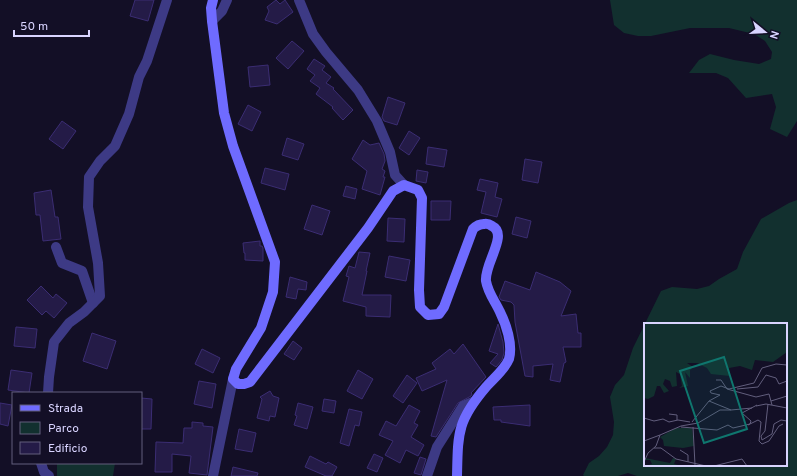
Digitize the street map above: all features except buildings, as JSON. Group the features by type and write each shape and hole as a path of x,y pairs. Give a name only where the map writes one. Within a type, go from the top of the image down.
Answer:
{"street":[{"path":"48,392 50,365 54,342 69,323 100,296 98,263 88,207 89,177 100,161 115,146 121,133 129,114 139,77 147,61 167,0"},
{"path":"213,0 211,8 212,21 224,114 233,146 275,262 273,292 261,328 236,369 233,379 213,476"},
{"path":"212,21 222,11 227,0"},
{"path":"299,0 313,34 358,90 377,121 390,152 395,175 404,184 418,190 422,198 419,290 420,307 428,315 439,314 444,307 473,229 477,225 487,223 496,228 499,233 498,240 487,270 486,280 490,295 500,311 507,330 510,352 506,365 473,402 465,415 460,428 456,476"},
{"path":"233,379 238,384 250,382 368,228 393,191 404,184"},
{"path":"56,247 62,263 82,271 93,303"},
{"path":"427,476 437,448 444,436 463,406 473,402"},
{"path":"37,476 41,464"},
{"path":"41,464 44,472 49,476"}],"green space":[{"path":"610,0 797,0 797,121 787,137 770,129 776,107 772,94 746,98 728,78 716,73 689,73 699,60 710,54 759,64 771,59 772,52 765,41 754,34 729,28 690,28 651,36 638,36 624,33 614,25"},
{"path":"797,200 797,476 637,476 628,473 618,476 584,476 583,475 589,463 599,456 607,447 613,435 614,422 610,397 615,385 624,375 633,348 644,326 644,466 787,466 787,323 645,323 661,291 672,287 697,289 709,286 737,269 743,252 761,219"},
{"path":"57,464 115,464 113,476 57,476"}]}
